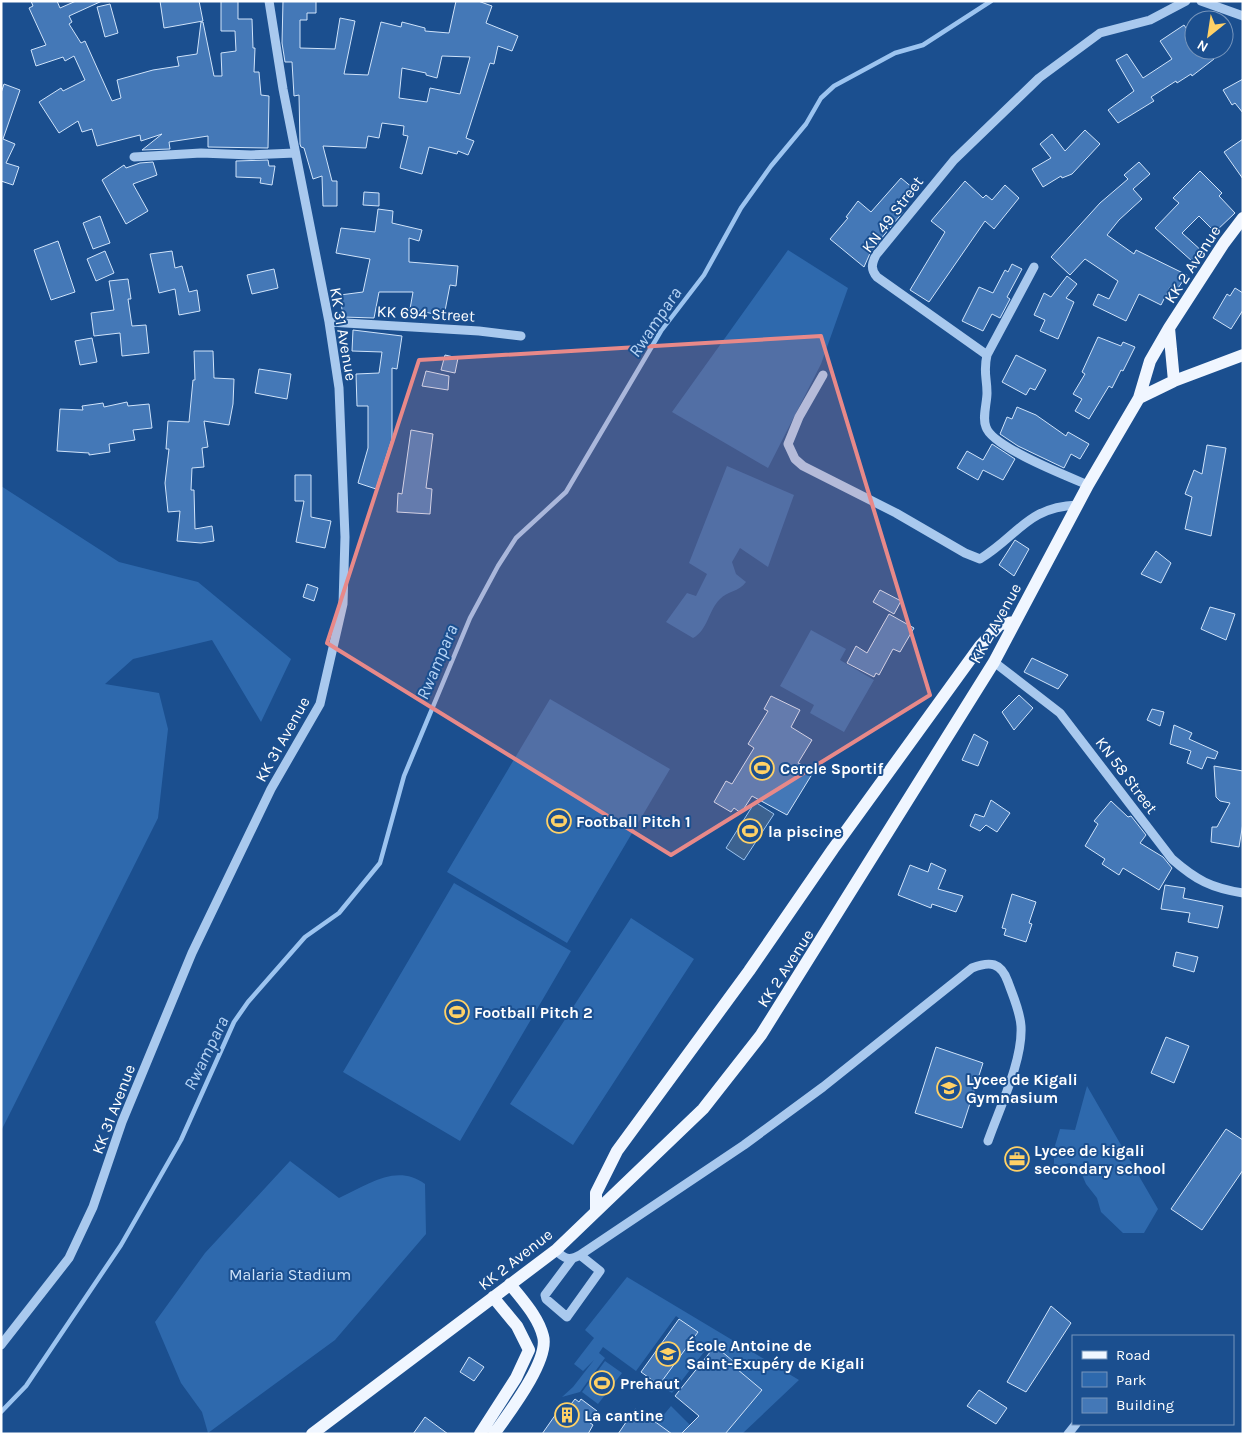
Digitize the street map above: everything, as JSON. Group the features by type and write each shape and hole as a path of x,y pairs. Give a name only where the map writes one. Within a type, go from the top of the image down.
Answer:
{"main road":[{"name":"KK 2 Avenue","path":"312,1434 556,1250 703,1108 740,1064 824,936 994,662 1088,485 1139,398 1150,361 1224,243 1243,218"},
{"name":"KK 2 Avenue","path":"1169,328 1174,381"},
{"path":"1139,398 1174,381 1243,355"},
{"path":"596,1211 596,1193 617,1151 749,971 833,848 980,646 1000,624 1015,622"},
{"path":"494,1434 534,1372 544,1345 544,1337 538,1322 510,1284"},
{"path":"480,1434 516,1378 529,1350 517,1326 492,1297"}],"street":[{"name":"KK 31 Avenue","path":"1,1345 69,1258 93,1207 122,1122 192,953 271,789 320,704 343,604 346,536 339,388 329,322 295,152 269,1"},
{"name":"KN 49 Street","path":"987,355 877,277 873,272 872,264 876,255 954,160 1039,78 1100,33 1150,20 1186,1"},
{"path":"1201,1 1243,16"},
{"path":"134,157 201,153 251,155 295,152"},
{"path":"1034,267 987,355 983,371 987,388 984,422 986,429 995,440 1019,454 1088,485"},
{"name":"KK 694 Street","path":"329,322 521,336"},
{"path":"823,375 788,444 795,459 803,466 896,512 965,553 980,559 1033,516 1056,506 1077,506"},
{"name":"KN 58 Street","path":"994,662 1060,713 1172,859 1194,878 1230,891 1243,893"},
{"path":"556,1250 562,1256 576,1257 600,1271 567,1317 546,1299 545,1295 576,1257 744,1145 823,1087 972,968 985,963 994,963 1006,975 1021,1027 1019,1048 1013,1070 988,1141"}],"highlighted area":[{"path":"821,336 930,695 671,855 327,643 419,360"}],"green space":[{"path":"788,250 848,288 821,364 768,468 672,412"},
{"path":"727,466 794,495 768,567 740,548 732,562 736,574 746,582 740,588 720,599 702,630 693,638 666,622 687,593 696,596 707,574 689,563"},
{"path":"1,486 119,562 198,582 291,659 261,722 212,640 133,659 105,684 159,693 168,729 158,818 1,1131"},
{"path":"811,630 846,649 840,660 874,680 844,732 810,713 814,705 780,686"},
{"name":"Football Pitch 1","path":"550,699 670,769 567,943 447,872"},
{"name":"Football Pitch 2","path":"454,883 571,951 460,1141 343,1072"},
{"path":"631,918 694,959 573,1145 510,1104"},
{"path":"1087,1086 1158,1209 1144,1233 1123,1233 1101,1212 1097,1198 1086,1184 1080,1170 1070,1163 1054,1167 1054,1149 1060,1129 1075,1130"},
{"name":"Malaria Stadium","path":"290,1161 339,1198 382,1178 403,1176 414,1178 425,1184 426,1234 335,1340 208,1433 202,1412 181,1383 155,1322 205,1253"},
{"path":"627,1277 799,1380 742,1434 725,1434 762,1390 705,1422 693,1411 733,1361 711,1343 672,1393 659,1385 697,1332 676,1316 636,1371 603,1347 599,1353 605,1358 580,1392 562,1397 573,1387 594,1360 583,1371 574,1364 594,1338 585,1330"},
{"name":"Prehaut","path":"605,1361 622,1373 598,1404 582,1392"},
{"path":"671,1406 690,1425 681,1434 657,1434 662,1427 657,1423"}],"shaded area":[{"name":"la piscine","path":"755,802 774,814 744,860 726,848"}],"building":[{"path":"31,1 57,1 60,8 76,1 102,1 69,16 72,22 69,24 81,43 85,41 112,101 121,98 117,80 153,70 179,66 177,57 197,54 201,22 203,22 214,76 222,76 221,53 236,51 235,31 221,31 221,1 238,1 238,19 252,19 253,48 255,48 254,72 259,72 261,95 269,96 268,148 208,147 208,136 169,142 170,149 142,150 162,134 141,141 140,135 97,146 92,129 82,132 78,121 59,133 39,102 61,88 63,91 85,80 74,56 65,61 63,57 36,66 31,50 46,45 29,8 33,6"},
{"path":"160,1 199,1 203,21 164,28"},
{"path":"283,1 316,1 316,13 307,13 307,20 300,20 300,48 335,49 340,18 355,21 344,74 368,75 381,22 401,27 402,22 425,28 425,31 449,33 456,1 478,1 492,6 486,23 518,36 512,51 498,46 494,64 490,63 466,138 474,141 468,155 458,151 457,154 429,147 422,174 400,168 408,136 403,135 404,126 382,123 379,138 368,136 366,148 323,146 332,181 337,181 337,206 323,206 322,176 313,179 304,148 301,147 299,95 294,96 292,62 285,62 282,43","holes":["442,56 470,57 460,94 430,88 427,102 399,98 402,68 426,73 426,75 437,78"]},
{"path":"110,4 118,33 105,37 97,7"},
{"path":"1184,25 1184,60 1213,60 1192,76 1191,74 1177,83 1176,81 1151,97 1154,101 1118,123 1108,110 1134,91 1116,60 1127,54 1143,78 1172,59 1160,41"},
{"path":"1243,79 1243,113 1235,103 1232,105 1223,90"},
{"path":"4,84 20,90 3,139 15,144 6,163 19,167 13,185 1,181 1,93"},
{"path":"1085,130 1100,144 1072,174 1062,178 1061,176 1043,187 1032,169 1051,158 1040,144 1052,134 1065,151"},
{"path":"1243,139 1243,179 1224,152"},
{"path":"268,160 269,166 275,166 272,185 260,183 261,178 236,177 236,161"},
{"path":"153,162 157,175 133,184 148,211 126,224 102,180 124,165 126,168 140,163"},
{"path":"1139,162 1150,174 1133,189 1142,199 1119,220 1107,235 1134,254 1136,250 1187,275 1176,291 1170,287 1161,305 1139,294 1126,321 1093,305 1098,294 1109,299 1118,281 1085,259 1070,275 1051,257 1100,203 1128,179 1124,175"},
{"path":"1200,171 1222,193 1219,196 1235,213 1215,232 1199,216 1182,233 1203,252 1193,262 1155,228 1179,203 1173,198"},
{"path":"901,178 914,189 898,208 903,212 871,251 864,267 830,239 848,218 846,217 858,201 871,212"},
{"path":"965,181 983,198 986,195 992,200 1005,185 1019,198 994,229 985,221 929,302 910,290 945,232 931,221"},
{"path":"364,192 379,193 379,206 363,205"},
{"path":"378,209 393,211 392,223 422,230 419,241 409,238 409,262 458,266 456,286 450,285 444,316 410,309 413,292 379,292 374,318 343,317 340,295 363,292 370,259 336,253 341,228 375,232"},
{"path":"100,216 110,243 93,249 83,223"},
{"path":"58,241 75,292 51,300 34,250"},
{"path":"105,251 114,273 96,281 87,259"},
{"path":"172,251 175,268 182,266 189,292 197,290 200,311 179,315 175,289 159,293 150,254"},
{"path":"1012,264 1022,269 1007,297 1010,299 1000,318 992,314 983,331 962,321 979,287 993,293 1005,270 1008,272"},
{"path":"274,269 278,288 252,294 247,275"},
{"path":"1067,276 1077,284 1066,298 1074,302 1058,339 1040,331 1045,320 1034,315 1044,293 1051,297"},
{"path":"128,279 131,299 128,299 132,326 146,325 149,353 122,356 120,333 94,336 91,313 114,310 109,281"},
{"path":"1235,288 1243,293 1243,310 1231,329 1213,318 1227,294 1230,296"},
{"path":"353,330 402,336 397,369 392,368 392,439 376,489 358,483 368,448 368,406 357,406 356,374 379,373 382,352 352,351"},
{"path":"1098,337 1121,346 1123,342 1135,347 1123,371 1121,370 1112,388 1109,386 1089,419 1075,411 1082,399 1073,394 1085,374 1082,372"},
{"path":"92,338 97,362 80,365 75,341"},
{"path":"194,351 213,351 214,378 234,379 233,404 229,425 204,421 208,447 202,448 204,467 192,468 191,490 194,490 195,529 212,526 214,541 201,543 177,541 180,511 168,512 165,483 169,449 166,449 168,421 189,422 193,380 195,380"},
{"path":"445,355 458,358 455,373 441,370"},
{"path":"1016,355 1046,370 1035,390 1030,388 1026,395 1002,382"},
{"path":"259,369 291,374 287,399 255,393"},
{"path":"426,371 449,376 448,390 422,386"},
{"path":"127,402 128,406 149,404 152,428 133,430 135,440 109,444 110,452 89,455 89,453 57,451 60,409 83,410 82,406 103,403 104,407"},
{"path":"1017,407 1036,415 1066,436 1068,432 1089,444 1080,459 1071,454 1064,468 1018,446 1000,434 1007,417 1012,419"},
{"path":"411,430 433,434 426,488 432,489 430,514 397,512 398,493 402,494"},
{"path":"992,444 1015,459 1003,480 983,470 978,480 957,468 967,451 983,460"},
{"path":"1207,445 1226,448 1211,536 1185,529 1192,497 1185,494 1194,470 1202,474"},
{"path":"295,475 311,475 311,517 331,521 325,548 296,542 304,501 295,501"},
{"path":"1015,540 1029,549 1014,576 999,565"},
{"path":"1156,551 1171,563 1161,583 1141,574"},
{"path":"307,584 318,588 314,601 303,597"},
{"path":"880,590 901,601 894,614 873,602"},
{"path":"1210,607 1235,614 1226,640 1201,629"},
{"path":"889,614 914,628 900,652 893,649 879,675 876,673 874,677 847,663 856,646 867,653"},
{"path":"1032,658 1068,675 1058,689 1024,672"},
{"path":"1019,695 1033,708 1014,730 1002,712"},
{"path":"771,696 800,710 791,727 812,740 798,763 814,771 787,815 752,796 741,813 734,808 731,812 714,802 726,781 732,784 754,748 748,744 768,711 764,709"},
{"path":"1152,709 1164,712 1160,726 1147,720"},
{"path":"1174,725 1192,733 1189,739 1218,752 1215,759 1207,757 1202,769 1187,763 1191,751 1170,744"},
{"path":"974,734 988,742 978,766 962,760"},
{"path":"1214,766 1243,771 1243,823 1239,847 1211,842 1212,827 1217,827 1230,803 1220,801 1216,797"},
{"path":"991,800 1010,813 997,832 986,825 980,831 970,826 975,814 984,817"},
{"path":"1111,801 1128,817 1131,816 1146,835 1140,843 1163,857 1172,868 1159,890 1123,868 1119,875 1102,864 1105,859 1085,846 1098,824 1094,821"},
{"path":"931,863 946,870 938,889 963,896 956,912 932,904 931,908 898,895 910,865 928,872"},
{"path":"1165,885 1185,888 1183,898 1223,906 1218,928 1188,922 1190,913 1161,909"},
{"path":"1012,894 1036,902 1029,923 1032,924 1026,942 1004,935 1006,929 1002,928"},
{"path":"1176,952 1198,957 1194,972 1173,966"},
{"path":"1166,1037 1189,1046 1174,1083 1151,1073"},
{"name":"Lycee de Kigali Gymnasium","path":"936,1047 983,1063 962,1128 915,1113"},
{"path":"1226,1129 1243,1140 1243,1170 1202,1230 1171,1209"},
{"path":"1051,1306 1071,1323 1026,1392 1007,1382"},
{"path":"679,1319 698,1332 659,1385 641,1372"},
{"path":"715,1346 733,1361 731,1364 762,1390 725,1434 681,1434 699,1416 675,1396"},
{"path":"469,1357 484,1367 474,1381 460,1372"},
{"path":"979,1390 1007,1408 996,1424 967,1406"},
{"name":"La cantine","path":"575,1399 579,1402 581,1399 597,1411 589,1422 593,1425 588,1434 542,1434 563,1404 568,1408"},
{"path":"635,1409 652,1423 654,1421 672,1434 618,1434"},
{"path":"425,1417 448,1434 413,1434"}],"waterway":[{"name":"Rwampara","path":"1,1412 26,1386 121,1245 181,1140 234,1022 248,1002 305,937 339,913 380,863 404,776 470,618 498,566 516,538 566,492 661,331 704,275 741,208 771,166 806,124 821,98 834,86 895,53 923,45 991,1"}],"place":[{"name":"Cercle Sportif","path":"762,768"},
{"name":"Football Pitch 1","path":"559,821"},
{"name":"la piscine","path":"750,831"},
{"name":"Football Pitch 2","path":"457,1012"},
{"name":"Lycee de Kigali Gymnasium","path":"949,1088"},
{"name":"Lycee de kigali secondary school","path":"1017,1159"},
{"name":"École Antoine de Saint-Exupéry de Kigali","path":"668,1354"},
{"name":"Prehaut","path":"602,1383"},
{"name":"La cantine","path":"567,1415"}]}
